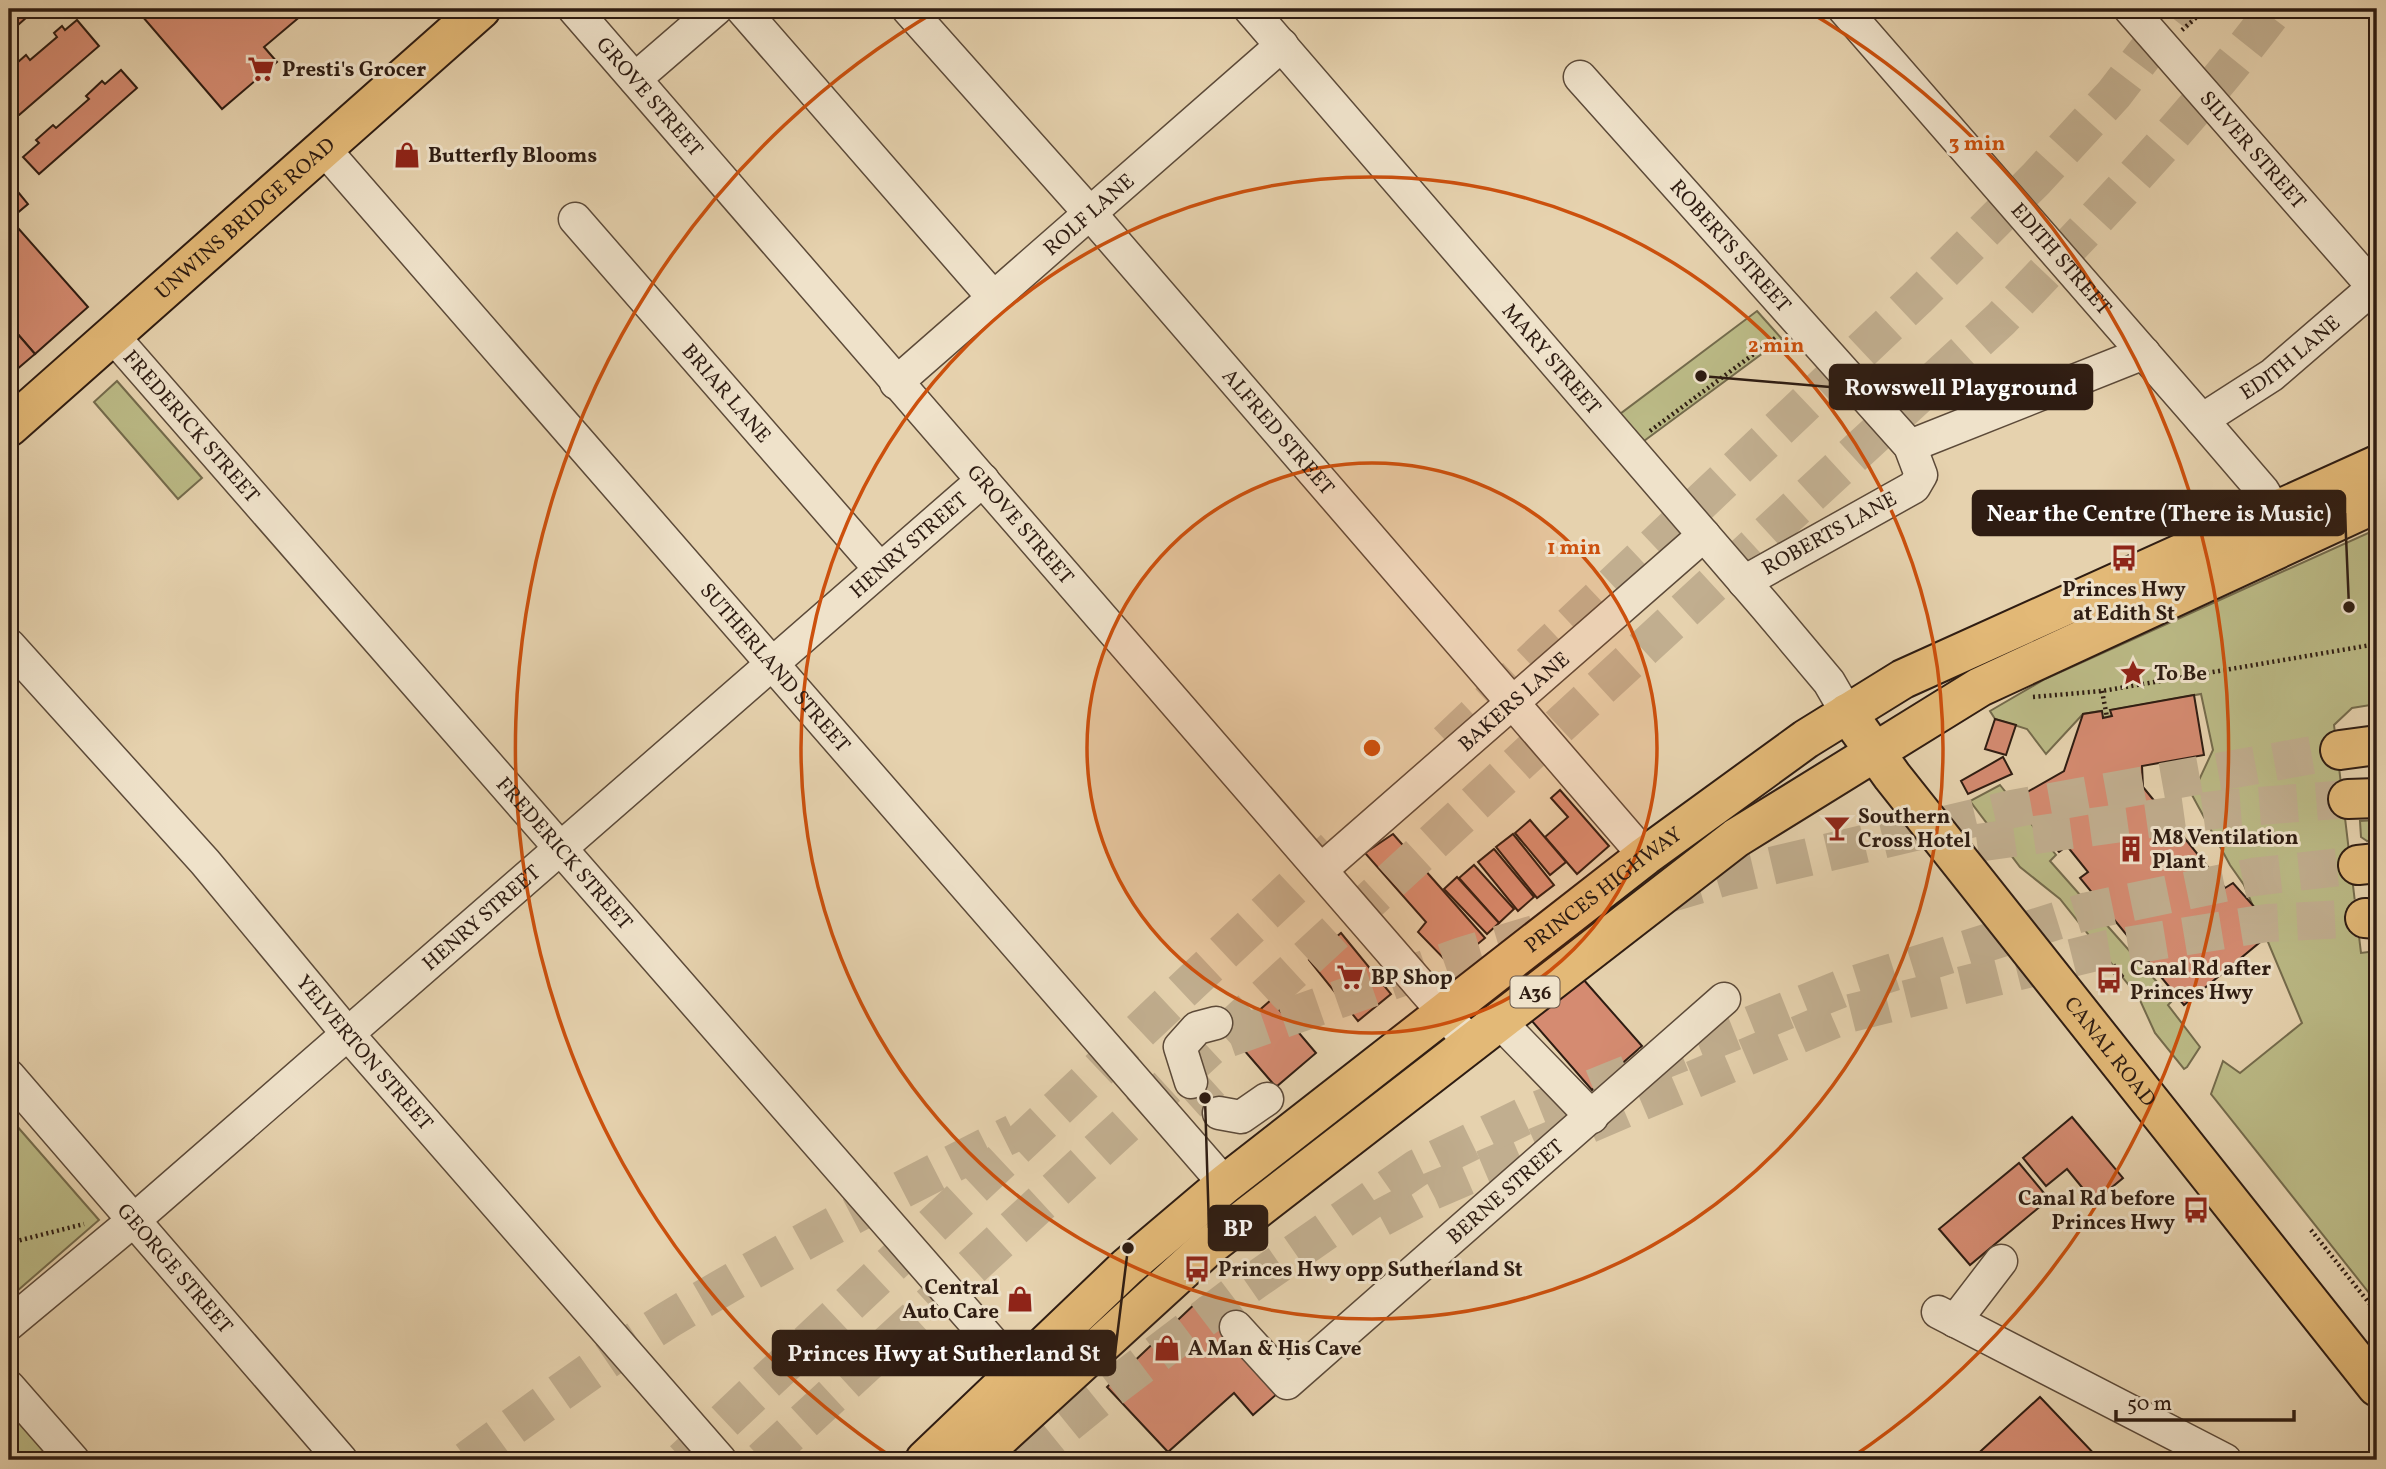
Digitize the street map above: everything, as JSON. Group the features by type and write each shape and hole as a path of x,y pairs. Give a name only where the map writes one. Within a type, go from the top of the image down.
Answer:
{"main road":[{"name":"UNWINS BRIDGE ROAD","path":"9,427 325,150 481,9"},
{"name":"PRINCES HIGHWAY","path":"925,1460 1127,1267 1225,1184 1444,1011 1729,793 1847,713 1915,673 2274,509 2377,465"},
{"name":"PRINCES HIGHWAY","path":"975,1460 1208,1247 1693,868 1873,751 1980,687 2377,503"},
{"name":"CANAL ROAD","path":"1847,713 1873,751 2377,1387"},
{"path":"2340,750 2377,746"}],"street":[{"name":"GROVE STREET","path":"574,9 1444,1011 1468,1042"},
{"path":"635,79 716,9"},
{"path":"741,9 993,298"},
{"name":"ALFRED STREET","path":"908,9 1088,211 1645,856"},
{"name":"MARY STREET","path":"1250,9 1829,682 1847,713"},
{"name":"EDITH STREET","path":"1844,9 2202,420 2263,491 2274,509"},
{"name":"SILVER STREET","path":"2130,9 2376,289"},
{"name":"ROLF LANE","path":"896,383 1088,211 1282,45"},
{"name":"ROBERTS STREET","path":"1580,77 1910,446"},
{"name":"SUTHERLAND STREET","path":"325,150 1225,1184"},
{"name":"BRIAR LANE","path":"575,219 880,569"},
{"name":"EDITH LANE","path":"2202,420 2272,375 2376,289"},
{"name":"FREDERICK STREET","path":"112,335 1017,1371"},
{"path":"1910,446 2144,353"},
{"name":"ROBERTS LANE","path":"1744,582 1914,487 1921,475 1910,446"},
{"name":"HENRY STREET","path":"9,1324 134,1220 983,480"},
{"name":"BAKERS LANE","path":"1321,870 1704,535"},
{"name":"YELVERTON STREET","path":"9,645 205,862 347,1033 720,1460"},
{"name":"BERNE STREET","path":"1236,1326 1287,1383 1724,999"},
{"path":"1498,1020 1592,1117"},
{"path":"1191,1083 1180,1047 1197,1028 1216,1024"},
{"name":"GEORGE STREET","path":"9,1076 341,1460"},
{"path":"1219,1113 1241,1117 1267,1099"},
{"path":"2001,1261 1947,1317 2225,1460"},
{"path":"9,1387 73,1460"}],"path":[{"path":"1641,437 1798,321"},
{"path":"2023,696 2059,697 2102,691 2377,644"},
{"path":"2102,691 2107,717"},
{"path":"9,1243 88,1223"},
{"path":"2311,1230 2377,1313"}],"shaded area":[{"path":"1757,311 1782,339 1644,441 1620,414"},
{"path":"117,381 202,478 178,499 94,402"},
{"path":"2377,529 2377,704 2352,708 2334,725 2361,953 2377,951 2377,1303 2211,1094 2223,1061 2240,1073 2302,1023 2244,885 2230,865 2192,795 2213,750 2201,694 2111,710 2112,716 2103,718 2101,711 2083,714 2046,754 2027,729 1995,719 1990,711 2045,679"},
{"path":"2000,785 2056,855 2050,861 2173,1000 2168,1005 2200,1047 2184,1069 2155,1033 2139,998 2060,899 2020,867 1970,801"},
{"path":"2377,820 2377,840 2367,841 2361,837 2360,821"},
{"path":"9,1117 99,1220 9,1298"},
{"path":"9,1403 57,1460 9,1460"}],"building":[{"path":"9,9 36,9 9,33"},
{"path":"136,9 309,9 264,47 277,62 222,109"},
{"path":"77,20 99,46 19,115 12,117 9,113 9,70 26,55 30,60 57,37 54,33 62,26 65,30"},
{"path":"121,70 137,88 39,174 23,157 39,143 36,140 53,125 56,128 89,99 86,96 102,81 105,84"},
{"path":"9,181 28,204 9,220"},
{"path":"10,219 88,307 35,354 9,324"},
{"path":"9,324 35,354 9,376"},
{"name":"M8 Ventilation Plant","path":"2194,695 2204,755 2142,766 2143,787 2225,888 2233,883 2265,919 2256,927 2265,938 2184,1005 2080,878 2088,872 2067,846 2059,852 2015,799 2064,771 2083,714 2102,711 2103,718 2112,716 2110,710"},
{"path":"1995,719 2016,725 2006,755 1985,749"},
{"path":"2003,757 2012,774 1968,794 1961,781"},
{"path":"1560,790 1609,846 1577,874 1545,837 1568,817 1551,798"},
{"path":"1530,820 1566,862 1550,875 1515,833"},
{"path":"1393,834 1485,938 1451,966 1418,932 1426,922 1365,853"},
{"path":"1513,834 1554,885 1537,898 1496,847"},
{"path":"1494,849 1534,897 1518,911 1478,862"},
{"path":"1474,865 1514,909 1499,923 1459,878"},
{"path":"1457,877 1499,923 1487,934 1444,889"},
{"name":"BP Shop","path":"1341,933 1391,994 1358,1021 1309,960"},
{"path":"2115,965 2123,976 2119,980 2110,969"},
{"path":"1583,979 1642,1046 1592,1090 1531,1020"},
{"path":"1271,1000 1316,1053 1276,1087 1231,1035"},
{"path":"1198,1076 1226,1107 1212,1120 1184,1089"},
{"path":"2072,1117 2123,1178 2094,1202 2067,1169 2046,1186 2023,1158"},
{"path":"2019,1163 2049,1199 1970,1265 1939,1229"},
{"path":"1200,1299 1278,1393 1253,1415 1234,1393 1168,1452 1107,1387"},
{"path":"2040,1397 2100,1460 1971,1460"}],"tunnel":[{"path":"1447,742 1917,298 2036,179 2114,94 2179,9"},
{"path":"762,1460 2001,319 2177,129 2275,9"},
{"path":"1229,1038 1462,956 1724,877 2012,809 2340,750"},
{"path":"1977,843 2222,809 2348,799"},
{"path":"683,1460 1342,841"},
{"path":"1023,1460 1104,1394 1237,1293 1417,1168 1533,1112 1843,988 2088,911 2253,877 2358,865"},
{"path":"1381,1218 1432,1191 1847,1014 2108,949 2267,923 2365,918"},
{"path":"1191,1082 1219,1113"},
{"path":"467,1460 591,1371 668,1320 839,1223 1014,1133"}],"place":[{"name":"Presti's Grocer","path":"261,69"},
{"name":"Butterfly Blooms","path":"407,155"},
{"name":"Rowswell Playground","path":"1701,376"},
{"name":"Princes Hwy at Edith St","path":"2124,558"},
{"name":"Near the Centre (There is Music)","path":"2349,607"},
{"name":"To Be","path":"2133,673"},
{"name":"Southern Cross Hotel","path":"1837,828"},
{"name":"M8 Ventilation Plant","path":"2131,849"},
{"name":"BP Shop","path":"1350,977"},
{"name":"Canal Rd after Princes Hwy","path":"2109,980"},
{"name":"BP","path":"1205,1098"},
{"name":"Canal Rd before Princes Hwy","path":"2196,1210"},
{"name":"Princes Hwy at Sutherland St","path":"1128,1248"},
{"name":"Princes Hwy opp Sutherland St","path":"1197,1269"},
{"name":"Central Auto Care","path":"1020,1299"},
{"name":"A Man & His Cave","path":"1167,1348"}]}
